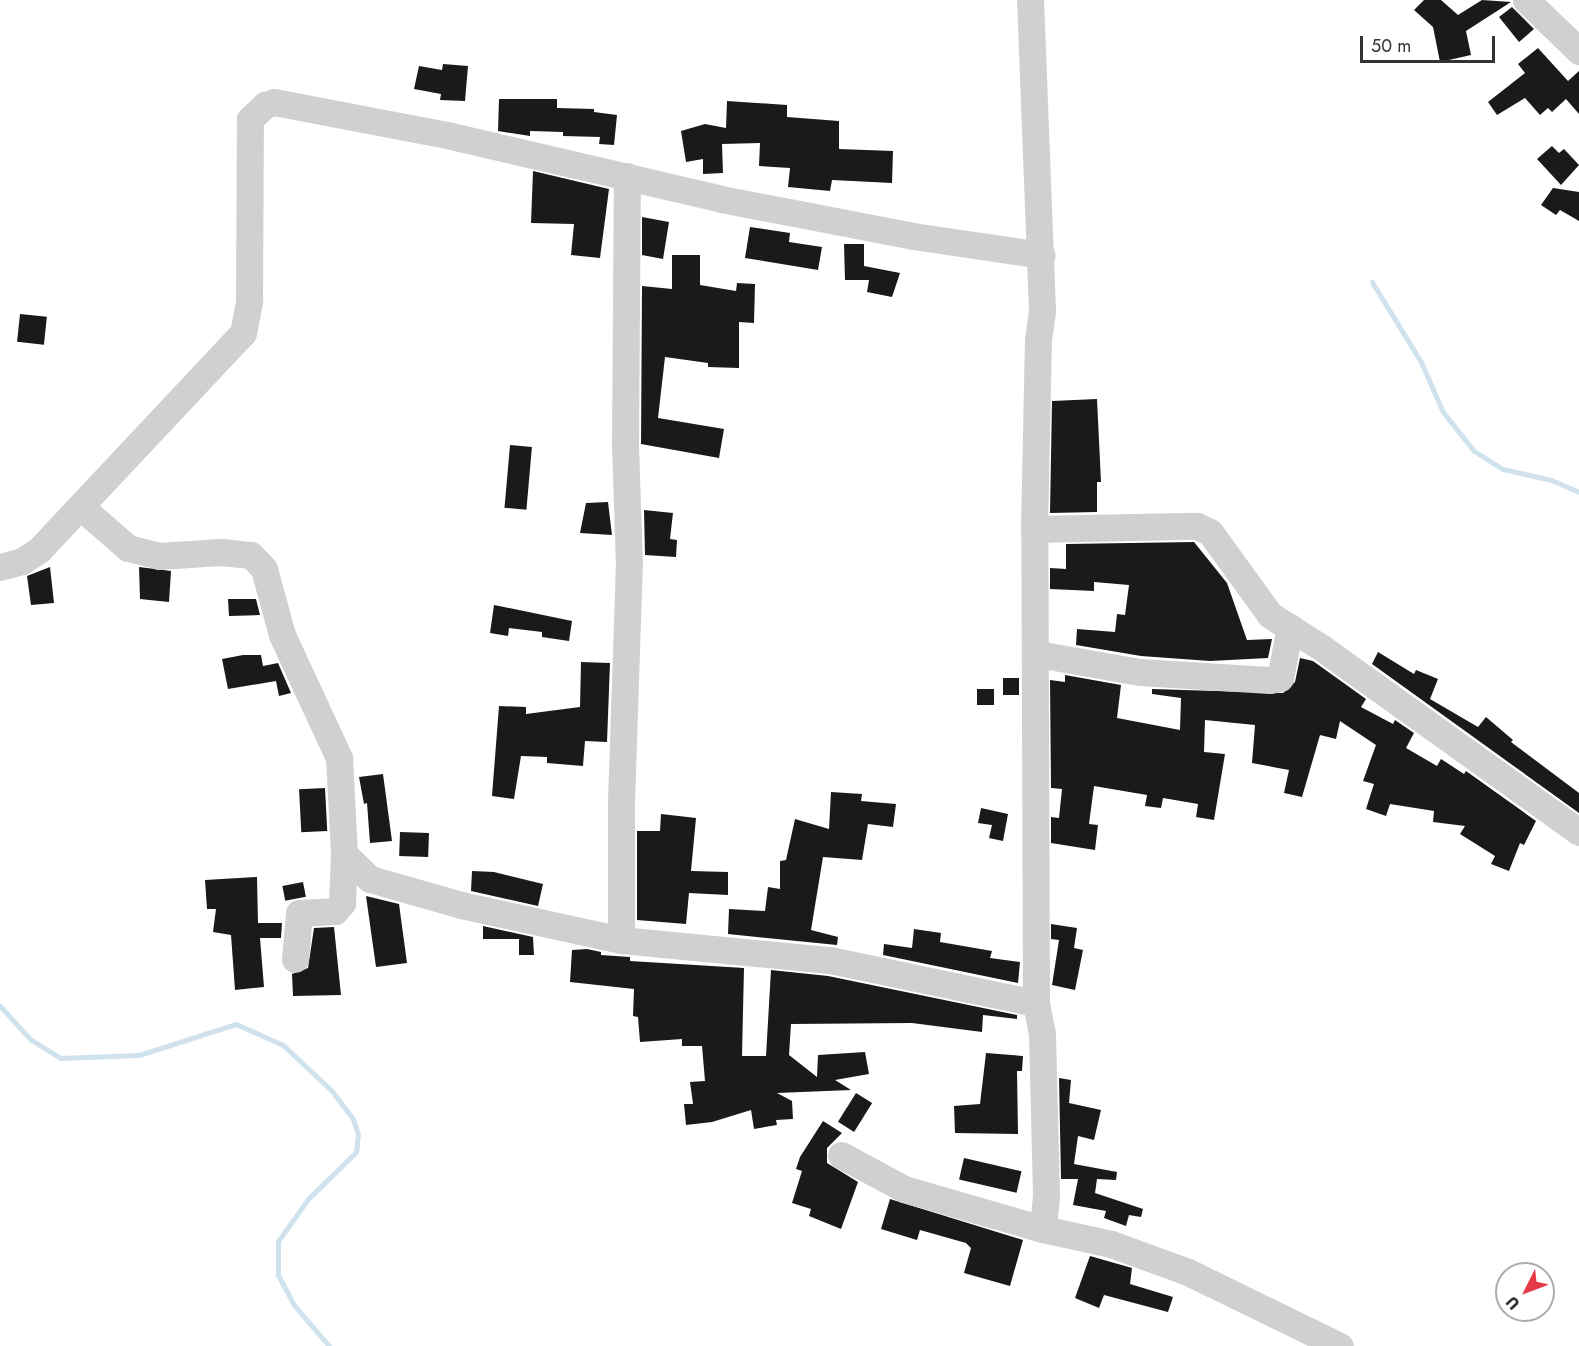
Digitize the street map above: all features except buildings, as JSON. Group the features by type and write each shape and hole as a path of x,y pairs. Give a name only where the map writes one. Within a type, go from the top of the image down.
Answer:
{"street":[{"path":"1030,0 1042,255 1034,529 1037,654 1036,1003 1042,1034 1046,1195 1043,1229"},
{"path":"1526,0 1579,51"},
{"path":"0,567 22,561 39,550 82,508 245,328 249,301 250,119 260,106 274,102 436,133 722,199 913,236 1042,255"},
{"path":"621,940 621,802 629,565 626,446 627,177"},
{"path":"82,508 128,548 159,556 221,552 251,555 264,569 282,634 339,758 344,854 342,903 335,911 299,914 295,959"},
{"path":"1034,529 1197,526 1213,533 1270,615 1579,832"},
{"path":"1037,654 1139,672 1270,680 1280,678 1290,627"},
{"path":"344,854 370,879 461,905 621,940 830,960 1036,1003"},
{"path":"841,1155 904,1189 1043,1229 1111,1244 1188,1272 1340,1346"}],"waterway":[{"path":"1372,282 1421,362 1443,412 1474,451 1503,469 1551,480 1579,492"},
{"path":"0,1006 30,1039 60,1058 139,1055 236,1024 283,1045 332,1091 353,1119 358,1134 356,1152 308,1199 278,1241 278,1275 294,1305 329,1346"}]}
